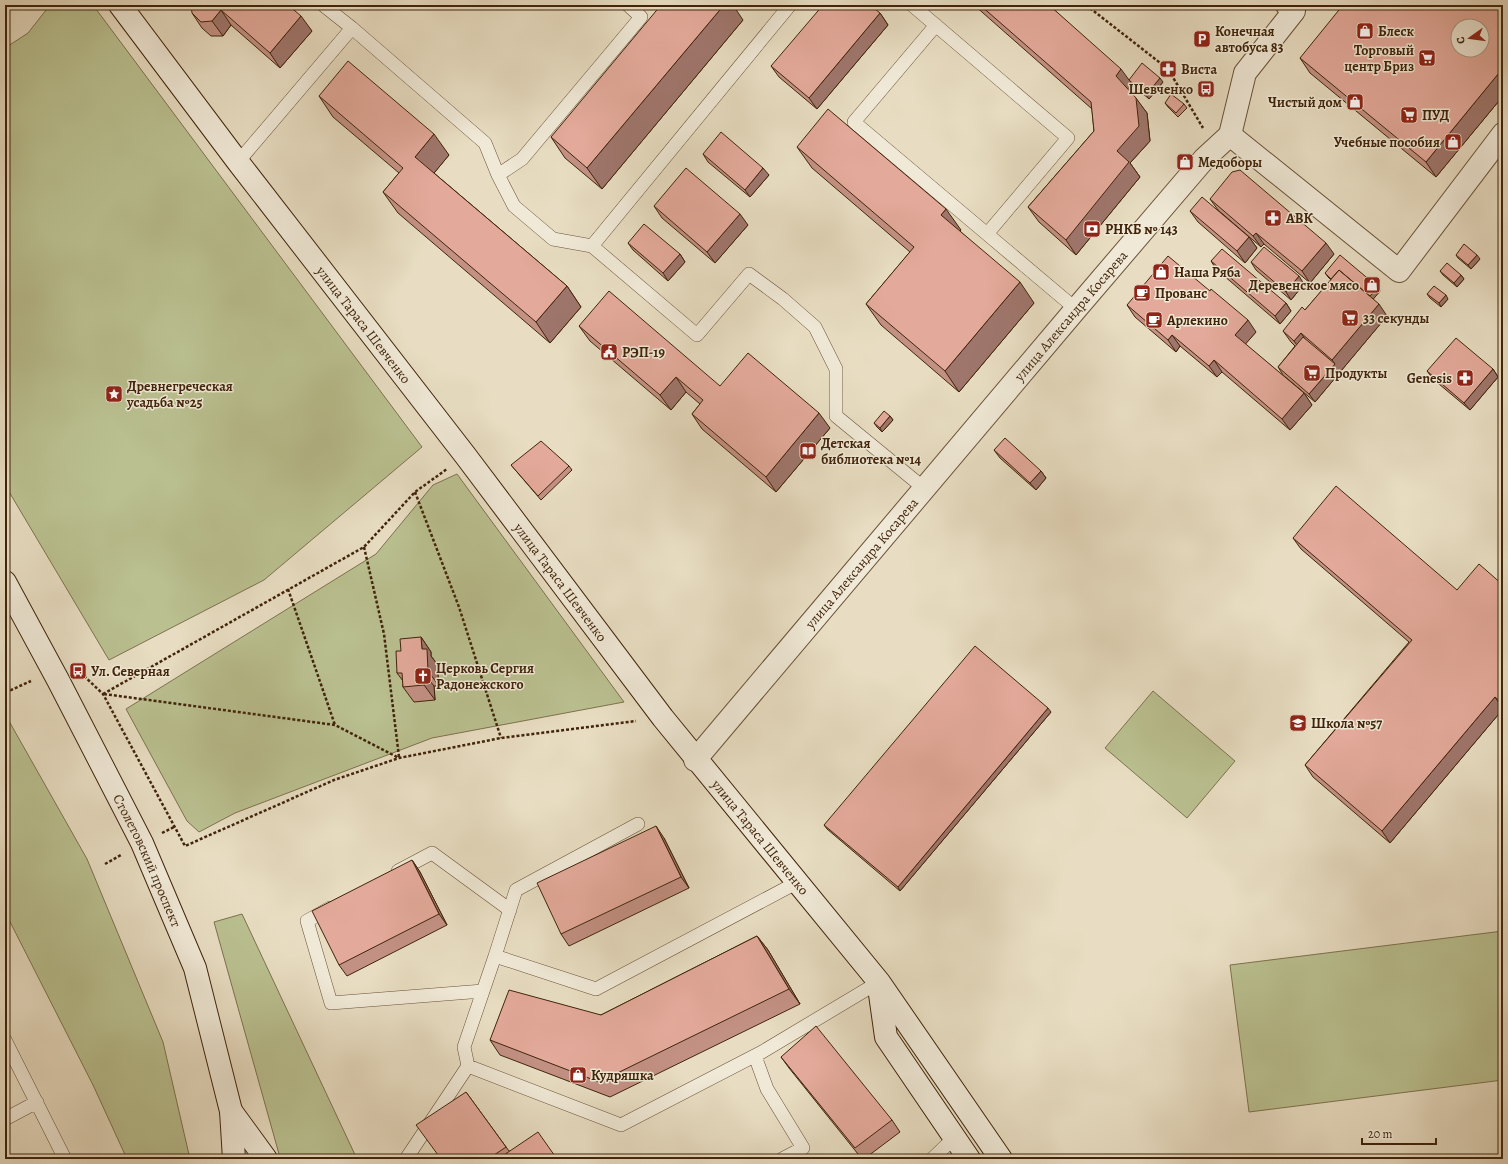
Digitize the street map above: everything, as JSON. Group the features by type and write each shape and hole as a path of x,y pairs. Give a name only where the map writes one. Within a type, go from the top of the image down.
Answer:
{"street":[{"name":"улица Тараса Шевченко","path":"120,5 238,162 465,455 662,718 796,883 879,982 1001,1159"},
{"path":"1293,7 1245,73 1230,135 1399,271 1503,134"},
{"name":"улица Александра Косарева","path":"695,760 1205,158 1230,135"},
{"name":"Столетовский проспект","path":"5,582 56,675 145,850 195,968 231,1111 234,1159"},
{"path":"879,982 886,1037 969,1159"},
{"path":"231,1111 266,1159"}],"lane":[{"path":"323,5 352,28 485,143 498,175 514,206 553,239 592,246 697,335 749,274 783,299 816,327 836,368 836,416 924,489"},
{"path":"498,175 522,159 641,17 628,5"},
{"path":"592,246 790,5"},
{"path":"912,5 1068,138 987,234"},
{"path":"936,25 854,122 1076,309"},
{"path":"238,162 352,28"},
{"path":"406,1159 468,1066 464,1047 496,956 516,890 638,824"},
{"path":"390,875 432,852 510,910"},
{"path":"496,956 596,989 796,883"},
{"path":"342,902 307,921 332,1003 483,991"},
{"path":"468,1066 621,1125 755,1056 879,982"},
{"path":"5,1040 65,1159"},
{"path":"755,1056 767,1089 802,1148 782,1159"},
{"path":"5,1119 37,1102"},
{"path":"932,1159 954,1138"}],"path":[{"path":"5,8 8,5"},
{"path":"1086,5 1168,69 1206,132"},
{"path":"103,694 364,547 416,492 465,455"},
{"path":"416,492 459,607 501,738"},
{"path":"364,547 384,634 399,758"},
{"path":"288,589 335,725"},
{"path":"83,675 103,694 185,846 334,780 399,758 501,738 662,718"},
{"path":"5,681 11,690 34,680"},
{"path":"103,694 335,725 399,758"}],"green space":[{"path":"50,5 93,5 422,447 264,580 109,660 5,485 5,48 28,33"},
{"path":"457,474 624,702 432,738 235,813 199,832 187,821 126,709 376,554 433,485"},
{"path":"1153,691 1235,761 1187,818 1105,748"},
{"path":"5,714 87,859 163,1042 190,1159 127,1159 93,1085 5,912"},
{"path":"242,914 357,1159 279,1159 279,1154 214,922"},
{"path":"1503,931 1503,1080 1249,1112 1230,965"}],"building":[{"path":"191,5 288,5 301,16 270,53 221,10 212,21 201,22 192,13"},
{"path":"661,5 724,5 587,168 551,137"},
{"path":"823,5 870,5 880,13 809,98 771,66"},
{"path":"980,5 1049,5 1121,69 1116,76 1136,98 1139,126 1117,151 1129,162 1066,240 1028,207 1094,131 1091,102"},
{"path":"1343,5 1501,5 1503,7 1503,68 1426,162 1300,58"},
{"path":"348,61 434,134 415,157 567,286 536,322 383,192 403,168 319,96"},
{"path":"1142,63 1160,78 1146,95 1129,80"},
{"path":"1171,94 1184,104 1176,113 1165,103"},
{"path":"828,109 946,209 941,215 1020,282 945,371 866,304 914,247 797,147"},
{"path":"721,132 763,168 745,190 703,154"},
{"path":"686,168 740,214 707,252 654,206"},
{"path":"1240,170 1326,243 1302,271 1256,233 1253,236 1210,199 1232,172"},
{"path":"1202,197 1249,237 1237,251 1190,211"},
{"path":"644,224 680,254 663,273 628,243"},
{"path":"1464,244 1477,255 1468,265 1456,255"},
{"path":"1264,247 1299,276 1286,292 1251,262"},
{"path":"1222,249 1286,303 1275,316 1211,261"},
{"path":"1340,255 1378,287 1370,296 1339,270 1331,279 1325,273"},
{"path":"1168,256 1248,320 1235,335 1304,393 1282,419 1214,360 1209,366 1172,335 1168,340 1127,305"},
{"path":"1447,263 1461,275 1454,283 1440,271"},
{"path":"1339,270 1379,304 1332,360 1301,333 1294,341 1283,331 1302,307 1305,310"},
{"path":"1434,286 1446,295 1439,303 1427,294"},
{"path":"609,291 720,386 748,353 819,413 766,477 692,414 703,400 676,377 660,395 579,326"},
{"name":"Продукты","path":"1303,337 1335,364 1309,394 1278,367"},
{"name":"Genesis","path":"1456,338 1493,369 1464,403 1427,371"},
{"path":"884,411 890,416 880,428 874,423"},
{"path":"1005,438 1041,471 1030,483 994,450"},
{"path":"541,441 569,466 538,496 511,465"},
{"path":"1336,486 1457,590 1479,564 1503,585 1503,704 1495,697 1382,831 1305,765 1412,640 1293,538"},
{"path":"421,637 422,649 427,649 428,671 423,672 424,685 403,687 402,673 397,673 396,651 401,651 400,639"},
{"path":"975,646 1048,708 898,887 824,825"},
{"path":"656,826 681,877 561,934 537,883"},
{"path":"412,860 439,914 339,965 312,911"},
{"path":"757,936 789,989 599,1082 490,1040 509,990 601,1015"},
{"path":"816,1026 892,1120 855,1148 781,1057"},
{"path":"466,1092 506,1147 488,1159 441,1159 416,1125"},
{"path":"538,1132 557,1159 498,1159"}],"place":[{"name":"Блеск","path":"1365,31"},
{"name":"Конечная автобуса 83","path":"1202,39"},
{"name":"Торговый центр Бриз","path":"1427,58"},
{"name":"Виста","path":"1168,69"},
{"name":"Шевченко","path":"1206,89"},
{"name":"Чистый дом","path":"1355,102"},
{"name":"ПУД","path":"1409,115"},
{"name":"Учебные пособия","path":"1453,142"},
{"name":"Медоборы","path":"1185,162"},
{"name":"АВК","path":"1273,218"},
{"name":"РНКБ № 143","path":"1092,229"},
{"name":"Наша Ряба","path":"1161,272"},
{"name":"Деревенское мясо","path":"1372,285"},
{"name":"Прованс","path":"1142,293"},
{"name":"33 секунды","path":"1350,318"},
{"name":"Арлекино","path":"1154,320"},
{"name":"РЭП-19","path":"609,352"},
{"name":"Продукты","path":"1312,373"},
{"name":"Genesis","path":"1465,378"},
{"name":"Древнегреческая усадьба №25","path":"114,394"},
{"name":"Детская библиотека №14","path":"808,451"},
{"name":"Ул. Северная","path":"78,671"},
{"name":"Церковь Сергия Радонежского","path":"423,676"},
{"name":"Школа №57","path":"1298,723"},
{"name":"Кудряшка","path":"578,1075"}]}
